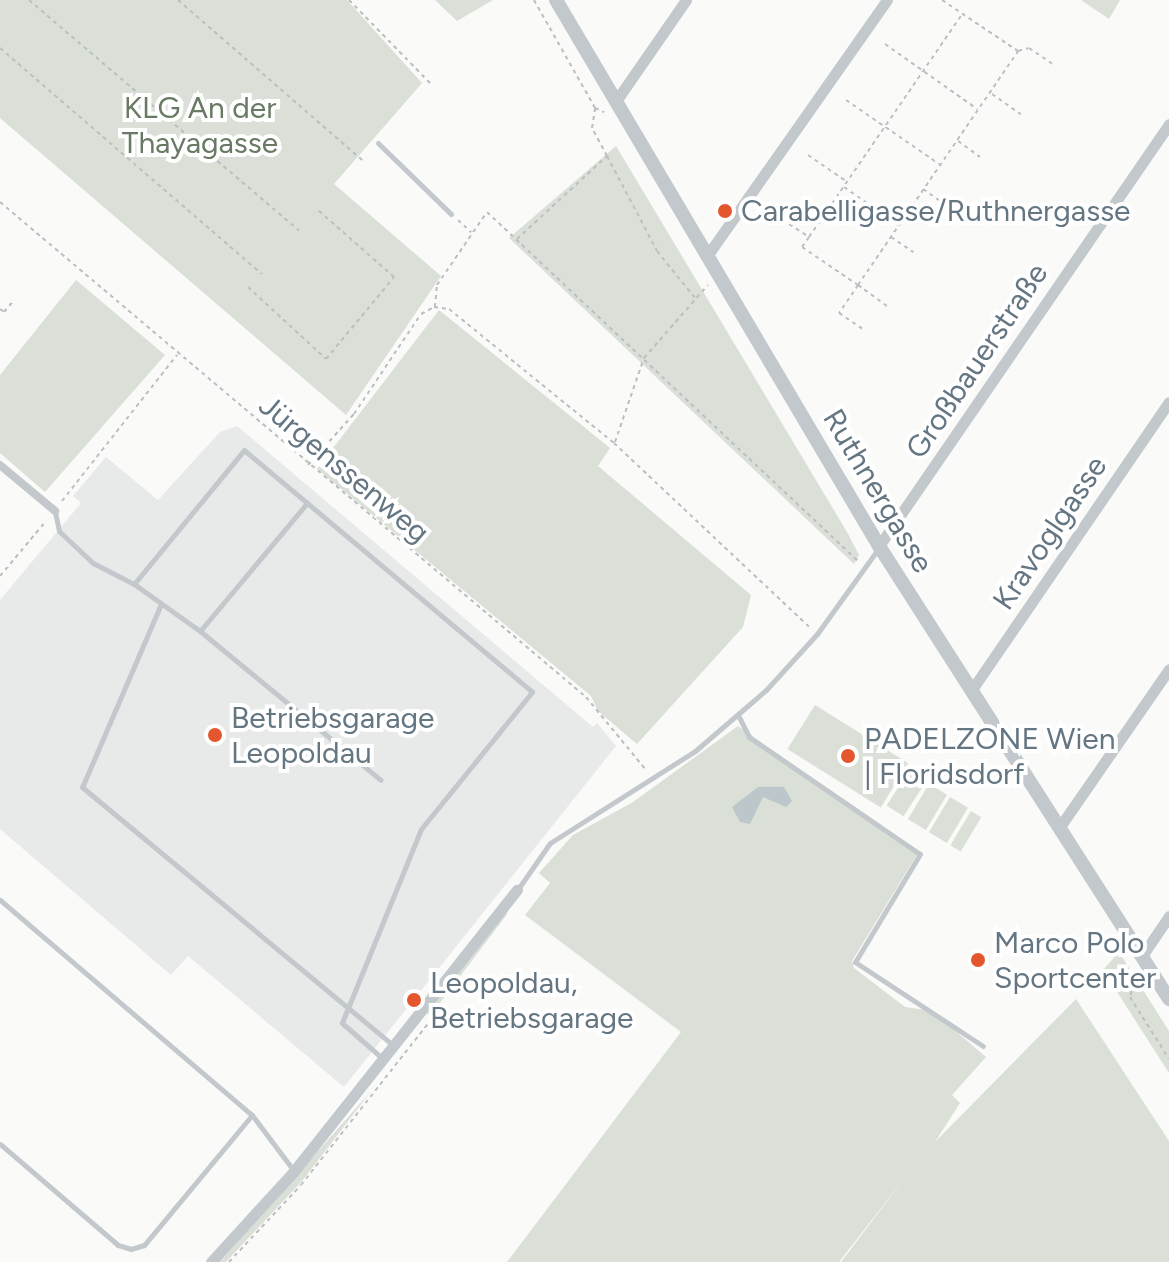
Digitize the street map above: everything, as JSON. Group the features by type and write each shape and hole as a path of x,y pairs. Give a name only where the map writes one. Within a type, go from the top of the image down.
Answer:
{"street":[{"name":"Ruthnergasse","path":"556,0 879,546 1169,999"},
{"path":"616,101 686,0"},
{"path":"707,256 887,0"},
{"name":"Großbauerstraße","path":"879,546 1167,132"},
{"name":"Kravoglgasse","path":"971,691 1169,402"},
{"path":"0,465 55,511"},
{"path":"1059,828 1169,669"},
{"path":"211,1262 294,1171 517,890"},
{"path":"1142,956 1169,916"}],"lane":[{"path":"378,143 451,214"},
{"path":"134,584 244,450 532,692 421,829 342,1023 382,1058"},
{"path":"200,631 307,503"},
{"path":"55,511 59,531 93,563 134,584 200,631 381,780"},
{"path":"517,890 550,843 695,751 738,715 817,634 879,546"},
{"path":"161,604 82,787 321,989 349,1006 393,1045"},
{"path":"738,715 749,737 920,854 855,962 983,1046"},
{"path":"0,900 252,1115 294,1171"},
{"path":"0,1144 118,1245 131,1249 144,1245 252,1115"}],"path":[{"path":"29,0 299,231"},
{"path":"178,0 362,160"},
{"path":"349,0 430,83"},
{"path":"534,0 595,108 592,128 657,251 695,299"},
{"path":"942,0 1018,51"},
{"path":"887,306 802,247 962,14"},
{"path":"885,44 978,110"},
{"path":"0,48 262,274"},
{"path":"866,331 839,313 1018,51 1029,48 1053,64"},
{"path":"990,93 1021,114"},
{"path":"846,100 940,165"},
{"path":"595,108 606,112 616,101"},
{"path":"957,141 980,157"},
{"path":"808,155 847,181"},
{"path":"517,240 607,156"},
{"path":"843,187 899,225"},
{"path":"923,189 955,211"},
{"name":"Jürgenssenweg","path":"0,202 307,466 586,697 641,759 650,777"},
{"path":"248,287 326,359 394,277 318,210"},
{"path":"769,211 809,237"},
{"path":"434,307 437,285 487,212 865,568"},
{"path":"451,214 472,233"},
{"path":"891,237 913,252"},
{"path":"614,443 644,358 709,283"},
{"path":"0,309 4,312 14,300"},
{"path":"307,466 354,414 421,314 434,307 458,315 614,443 817,634"},
{"path":"0,576 178,354"},
{"path":"1142,956 1130,997 1169,1059"}],"shaded area":[{"path":"237,426 593,727 597,723 616,746 344,1087 188,956 171,975 0,829 0,600 81,503 73,496 106,457 158,500 220,432"},
{"path":"758,787 784,787 792,801 786,807 763,797 750,824 740,822 732,807"}],"green space":[{"name":"KLG An der Thayagasse","path":"0,0 347,0 422,83 334,184 441,276 346,415 0,118"},
{"path":"435,0 493,0 457,21"},
{"path":"1081,0 1120,0 1109,19"},
{"path":"616,146 847,532 859,555 854,564 509,238"},
{"path":"76,280 165,355 45,492 0,453 0,375"},
{"path":"439,310 610,448 598,466 751,595 743,627 637,744 598,711 591,696 317,469"},
{"name":"PADELZONE Wien | Floridsdorf","path":"815,705 908,763 881,807 787,749"},
{"path":"738,726 918,853 852,961 854,968 905,1007 932,1011 986,1057 952,1095 960,1103 935,1142 1076,999 1169,1141 1169,1262 841,1262 907,1175 839,1262 507,1262 681,1032 525,915 550,883 539,873 573,835 633,802"},
{"path":"909,771 926,782 903,816 887,805"},
{"path":"929,784 947,795 926,830 908,819"},
{"path":"950,797 968,808 947,843 929,832"},
{"path":"971,811 981,817 961,851 950,845"},
{"path":"508,913 430,1016 427,1013 504,914"},
{"path":"1119,952 1169,1031 1169,1073 1103,970"},
{"path":"372,1090 303,1180 226,1262 220,1262"}],"place":[{"name":"Carabelligasse/Ruthnergasse","path":"725,211"},
{"name":"Betriebsgarage Leopoldau","path":"215,735"},
{"name":"PADELZONE Wien | Floridsdorf","path":"848,756"},
{"name":"Marco Polo Sportcenter","path":"978,960"},
{"name":"Leopoldau, Betriebsgarage","path":"414,1000"}]}
